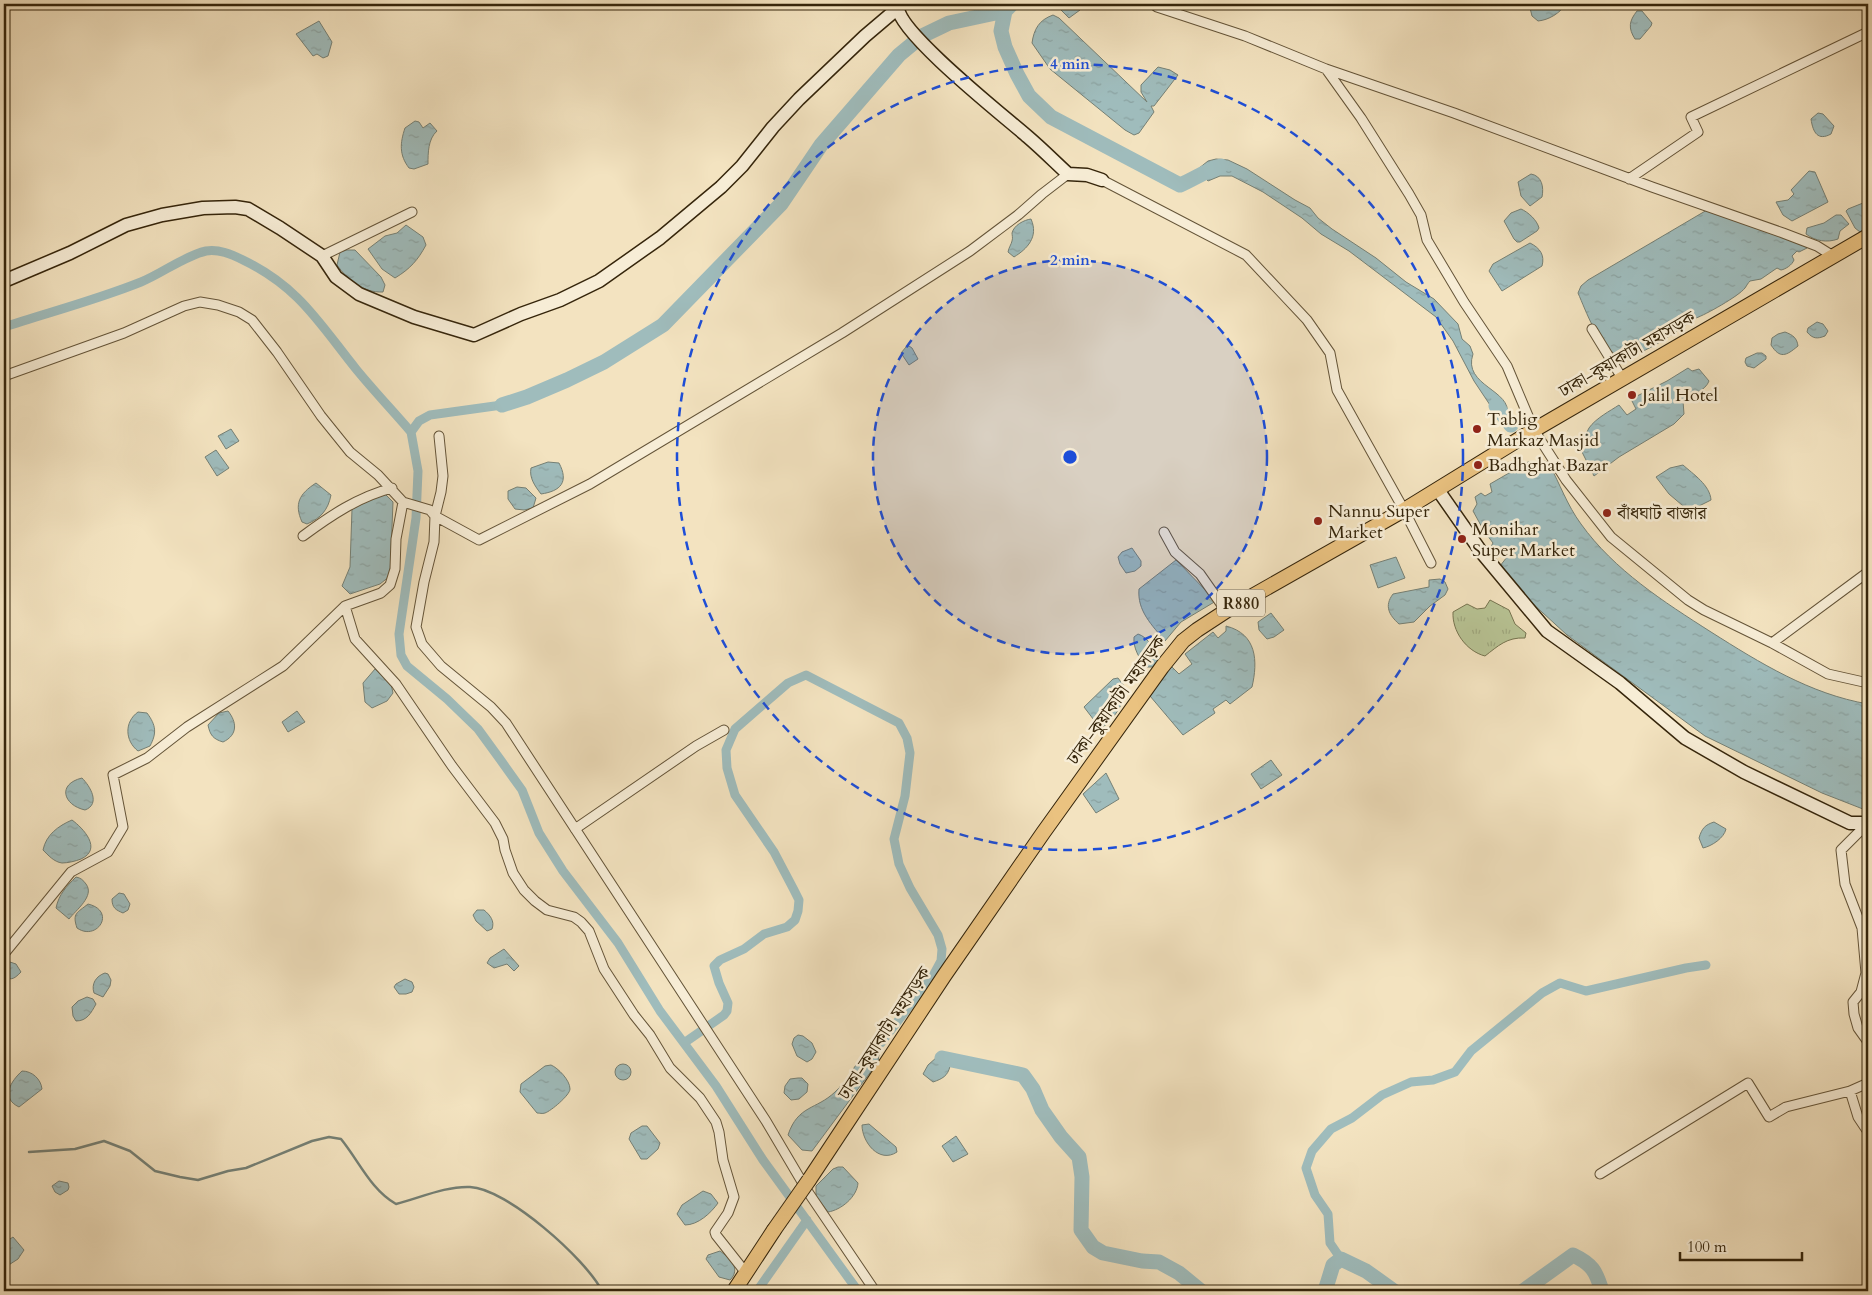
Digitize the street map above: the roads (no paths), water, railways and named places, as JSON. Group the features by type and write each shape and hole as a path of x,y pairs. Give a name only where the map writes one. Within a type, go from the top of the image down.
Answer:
{"main road":[{"name":"ঢাকা-কুয়াকাটা মহাসড়ক","path":"734,1291 999,896 1172,653 1197,630 1226,611 1404,510 1622,378 1868,236"}],"street":[{"path":"1153,4 1157,7 1245,36 1326,69 1454,113 1629,179 1783,233 1817,246 1833,256"},
{"path":"899,6 900,17 933,55 1030,138 1068,174 1087,175 1102,180 1246,256 1307,320 1330,353 1337,390 1404,510 1431,563"},
{"path":"4,281 56,260 126,226 162,215 202,208 235,207 248,209 322,256 336,277 358,294 414,317 474,335 599,282 660,238 721,187 742,166 799,99 899,6"},
{"path":"1629,179 1698,132 1691,117 1868,32"},
{"path":"1326,69 1361,118 1409,194 1421,215 1427,240 1464,302 1507,366 1534,430 1566,480 1611,536 1688,600 1704,610 1772,643 1828,674 1868,684"},
{"path":"4,376 117,336 184,306 200,302 218,305 239,312 252,320 277,352 320,416 350,452 392,488 403,502 432,513 479,540 590,484 842,332 928,278 1018,215 1068,174"},
{"path":"322,256 412,212"},
{"path":"1592,329 1622,378"},
{"path":"439,436 443,476 432,513 434,542 416,627 422,644 441,666 491,707 506,723 766,1121 808,1192 876,1291"},
{"path":"303,536 329,516 376,492 392,488"},
{"path":"1438,490 1482,553 1547,631 1559,641 1601,669 1685,738 1744,772 1850,823 1868,823"},
{"path":"4,954 71,872 108,852 123,827 114,775 147,758 187,727 283,666 346,606 381,593 390,585 396,569 396,539 403,502"},
{"path":"1164,532 1175,552 1200,574 1226,611"},
{"path":"1772,643 1868,572"},
{"path":"346,606 355,639 396,684 452,766 495,823 503,839 513,872 524,890 535,902 547,910 574,917 581,922 588,931 604,968 634,1016 650,1035 670,1068 700,1098 716,1122 723,1160 734,1197 728,1213 717,1228 716,1235 746,1273"},
{"path":"575,829 681,756 724,730"},
{"path":"1868,823 1841,850 1845,884 1862,928 1866,973 1861,992 1853,1002 1854,1014 1858,1028 1868,1042"},
{"path":"1600,1174 1748,1083 1769,1117 1786,1107 1850,1091 1868,1083"},
{"path":"1850,1091 1858,1117 1868,1132"}],"water":[{"path":"1055,4 1078,4 1080,10 1069,18"},
{"path":"1529,4 1566,4 1554,16 1538,21 1532,16"},
{"path":"1637,11 1642,11 1652,23 1640,39 1635,39 1630,28 1632,18"},
{"path":"1053,15 1059,18 1147,102 1141,92 1141,85 1158,67 1170,70 1178,75 1154,106 1151,106 1154,112 1139,133 1134,135 1125,130 1050,69 1032,43 1038,26"},
{"path":"319,21 332,42 328,56 323,58 317,54 313,56 296,34"},
{"path":"1818,113 1823,114 1834,126 1831,134 1823,137 1815,132 1811,119"},
{"path":"415,121 419,122 423,128 430,123 437,131 430,142 428,164 414,169 409,168 403,158 401,144 405,128"},
{"path":"1216,159 1228,160 1247,169 1310,208 1318,218 1332,229 1376,258 1406,282 1434,299 1458,324 1462,339 1470,346 1473,354 1472,365 1475,374 1503,399 1507,407 1509,421 1506,423 1503,418 1496,414 1474,381 1453,341 1436,317 1349,251 1321,234 1302,218 1263,192 1232,176 1220,176 1208,181 1198,169 1208,161"},
{"path":"1809,171 1815,172 1828,202 1792,221 1783,215 1776,202 1788,200 1794,194 1791,190"},
{"path":"1531,174 1538,177 1543,189 1542,197 1530,206 1521,196 1518,182"},
{"path":"1868,201 1868,228 1860,232 1855,228 1846,211"},
{"path":"1521,209 1532,217 1539,228 1520,242 1517,242 1504,221 1511,213"},
{"path":"1707,210 1800,242 1807,248 1799,252 1797,251 1792,256 1794,260 1787,268 1781,270 1777,268 1761,279 1750,281 1736,296 1696,318 1657,344 1635,354 1617,355 1604,344 1593,327 1578,293 1581,286 1588,280"},
{"path":"1836,215 1841,215 1849,224 1840,231 1838,239 1821,241 1806,234 1807,228 1824,223"},
{"path":"1031,219 1034,231 1033,237 1027,246 1014,257 1008,252 1013,230 1020,223"},
{"path":"406,225 423,237 426,245 413,264 395,278 382,269 368,249 385,236 397,233"},
{"path":"1530,243 1541,252 1543,258 1542,266 1502,291 1489,271 1493,264"},
{"path":"355,250 381,277 385,285 383,292 363,288 341,271 337,265 340,252"},
{"path":"1817,322 1823,324 1828,331 1825,336 1820,338 1815,338 1807,332 1808,328"},
{"path":"1785,332 1794,337 1798,346 1787,354 1780,354 1771,345 1772,338"},
{"path":"909,346 918,359 909,365 901,353"},
{"path":"1762,353 1766,356 1766,359 1754,368 1747,366 1746,358"},
{"path":"1688,368 1692,371 1699,369 1709,381 1702,390 1683,401 1684,414 1674,424 1619,457 1594,476 1579,446 1592,424 1619,405 1627,415 1636,409 1631,399"},
{"path":"231,429 239,441 226,449 218,436"},
{"path":"216,450 229,468 217,476 205,457"},
{"path":"1545,461 1549,464 1576,517 1594,541 1624,570 1658,597 1729,644 1786,676 1826,693 1868,704 1868,811 1822,793 1705,736 1567,635 1519,591 1500,566 1507,557 1503,551 1498,552 1494,556 1489,550 1493,543 1473,511 1477,504 1475,497 1481,493 1485,496 1492,492 1490,484 1528,462 1536,466"},
{"path":"548,462 559,463 563,480 554,491 541,494 532,479 531,468"},
{"path":"1683,465 1708,489 1711,500 1689,511 1669,494 1656,477 1670,468"},
{"path":"316,483 331,495 323,513 307,524 302,522 298,505 302,495"},
{"path":"517,487 526,488 536,498 533,508 515,509 508,499 508,491"},
{"path":"384,493 393,502 390,576 380,584 350,594 342,586 350,567 352,509"},
{"path":"1132,548 1141,561 1141,566 1135,571 1126,573 1118,557 1122,552"},
{"path":"1396,557 1405,578 1378,588 1370,565"},
{"path":"1176,560 1216,601 1181,622 1165,641 1143,611 1140,604 1139,589"},
{"path":"1440,579 1445,582 1448,589 1445,595 1430,606 1414,622 1399,624 1390,614 1388,606 1393,594 1429,587 1429,580"},
{"path":"1271,613 1284,630 1274,637 1267,639 1259,630 1258,622"},
{"path":"1226,626 1244,635 1253,650 1255,668 1252,687 1230,704 1226,700 1213,709 1215,713 1183,735 1150,696 1171,666 1179,674 1192,664 1185,654 1213,632 1218,638 1226,631"},
{"path":"1138,634 1148,641 1156,653 1159,660 1155,667 1146,667 1139,656 1134,641 1134,637"},
{"path":"375,669 391,684 393,693 387,701 372,708 365,702 363,683"},
{"path":"1118,678 1127,690 1113,717 1100,728 1084,707 1113,679"},
{"path":"228,711 235,728 231,736 223,742 212,736 208,725 219,713"},
{"path":"297,711 305,722 288,732 282,722"},
{"path":"138,712 147,713 154,725 154,737 150,746 138,751 129,737 128,726 133,716"},
{"path":"1271,760 1282,775 1261,789 1251,774"},
{"path":"1106,773 1119,799 1096,813 1083,794"},
{"path":"82,778 91,790 93,799 90,807 85,810 72,804 66,794 66,789 69,785"},
{"path":"72,820 89,839 91,844 90,850 81,859 62,863 51,858 43,850 50,835 62,825"},
{"path":"1714,822 1726,829 1725,832 1717,841 1703,848 1699,838 1701,832 1704,827"},
{"path":"76,877 82,879 86,884 88,893 84,903 69,919 56,908 63,891"},
{"path":"119,893 124,894 130,904 128,910 123,913 115,908 112,902 112,899"},
{"path":"88,904 97,908 103,918 97,928 91,931 84,931 77,928 75,916"},
{"path":"477,910 484,910 490,916 493,923 492,929 487,931 476,921 473,915"},
{"path":"504,949 519,966 514,971 507,964 494,968 487,963 490,958"},
{"path":"10,962 16,964 21,972 11,979 4,977 4,967"},
{"path":"105,973 108,974 111,980 110,986 103,997 94,993 93,986 97,978"},
{"path":"405,979 412,982 414,987 412,992 399,994 394,987"},
{"path":"87,997 93,999 96,1004 86,1018 76,1021 73,1016 72,1007 78,1001"},
{"path":"798,1035 803,1036 812,1043 816,1052 812,1059 807,1062 797,1056 792,1044 794,1038"},
{"path":"870,1047 879,1054 878,1062 812,1151 802,1150 788,1135 792,1125 802,1113 828,1098 839,1088 865,1051"},
{"path":"937,1057 944,1060 950,1066 944,1077 933,1082 923,1074 928,1065"},
{"path":"620,1064 626,1064 631,1069 629,1078 620,1080 615,1075 615,1069"},
{"path":"551,1065 563,1075 570,1089 564,1099 548,1112 537,1113 520,1092 521,1084 545,1066"},
{"path":"22,1071 29,1072 35,1076 40,1082 42,1089 19,1107 10,1099 9,1089"},
{"path":"802,1078 808,1084 807,1092 799,1099 791,1100 784,1093 785,1086 790,1079"},
{"path":"869,1124 896,1147 897,1152 884,1155 878,1153 868,1144 862,1125"},
{"path":"642,1126 647,1126 660,1143 658,1149 647,1159 641,1159 629,1139 631,1133"},
{"path":"956,1136 968,1154 953,1162 942,1146"},
{"path":"843,1167 858,1183 857,1188 848,1202 838,1209 828,1212 816,1196 816,1186 833,1169"},
{"path":"59,1181 68,1183 69,1187 68,1190 60,1195 55,1192 52,1186"},
{"path":"703,1191 711,1194 718,1203 704,1218 695,1223 685,1225 677,1214 682,1205"},
{"path":"13,1237 24,1250 18,1259 4,1268 4,1243"},
{"path":"720,1251 728,1257 735,1268 735,1272 730,1280 719,1277 706,1259 708,1255"}],"waterway":[{"path":"502,405 527,397 604,362 663,325 781,204 821,145 899,55 922,36 949,23 1005,11 1011,5"},
{"path":"1005,11 1001,31 1005,47 1029,96 1051,117 1180,185 1221,166"},
{"path":"4,327 124,288 149,278 198,253 206,251 225,252 262,271 294,294 319,321 363,377 411,432"},
{"path":"502,405 430,415 419,421 411,432 418,471 416,518 399,634 401,655 407,666 447,699 478,729 502,762 522,790 539,833 563,871 618,943 660,1011 716,1086 763,1160 858,1291"},
{"path":"1496,406 1511,425"},
{"path":"684,1043 727,1011 728,1003 714,966 720,960 744,949 764,934 787,927 795,920 798,911 799,900 774,852 735,795 727,768 726,750 735,729 788,683 806,675 899,723 907,738 910,753 905,796 894,839 899,864 910,888 938,935 942,949 941,961 934,974 881,1043"},
{"path":"1341,1259 1330,1243 1328,1214 1315,1195 1306,1168 1312,1151 1331,1129 1352,1118 1382,1095 1411,1082 1433,1080 1455,1072 1471,1051 1542,993 1560,983 1586,991 1706,965"},
{"path":"942,1058 1023,1075 1033,1089 1042,1110 1061,1137 1079,1157 1082,1177 1081,1230 1093,1247 1103,1253 1142,1261 1159,1262 1179,1273 1201,1291"},
{"path":"29,1152 75,1149 104,1141 130,1151 155,1171 198,1180 246,1168 312,1141 329,1137 341,1139 372,1183 396,1204 442,1190 461,1187 485,1190 504,1199 544,1227 563,1244 580,1261 602,1291"},
{"path":"757,1291 807,1220"},
{"path":"1523,1291 1573,1255 1589,1265 1598,1278 1602,1291"},
{"path":"1325,1291 1333,1265 1341,1259 1366,1271 1394,1291"}],"place":[{"name":"Jalil Hotel","path":"1632,395"},
{"name":"Tablig Markaz Masjid","path":"1477,429"},
{"name":"Badhghat Bazar","path":"1478,465"},
{"name":"বাঁধঘাট বাজার","path":"1607,513"},
{"name":"Nannu Super Market","path":"1318,521"},
{"name":"Monihar Super Market","path":"1462,539"}]}
